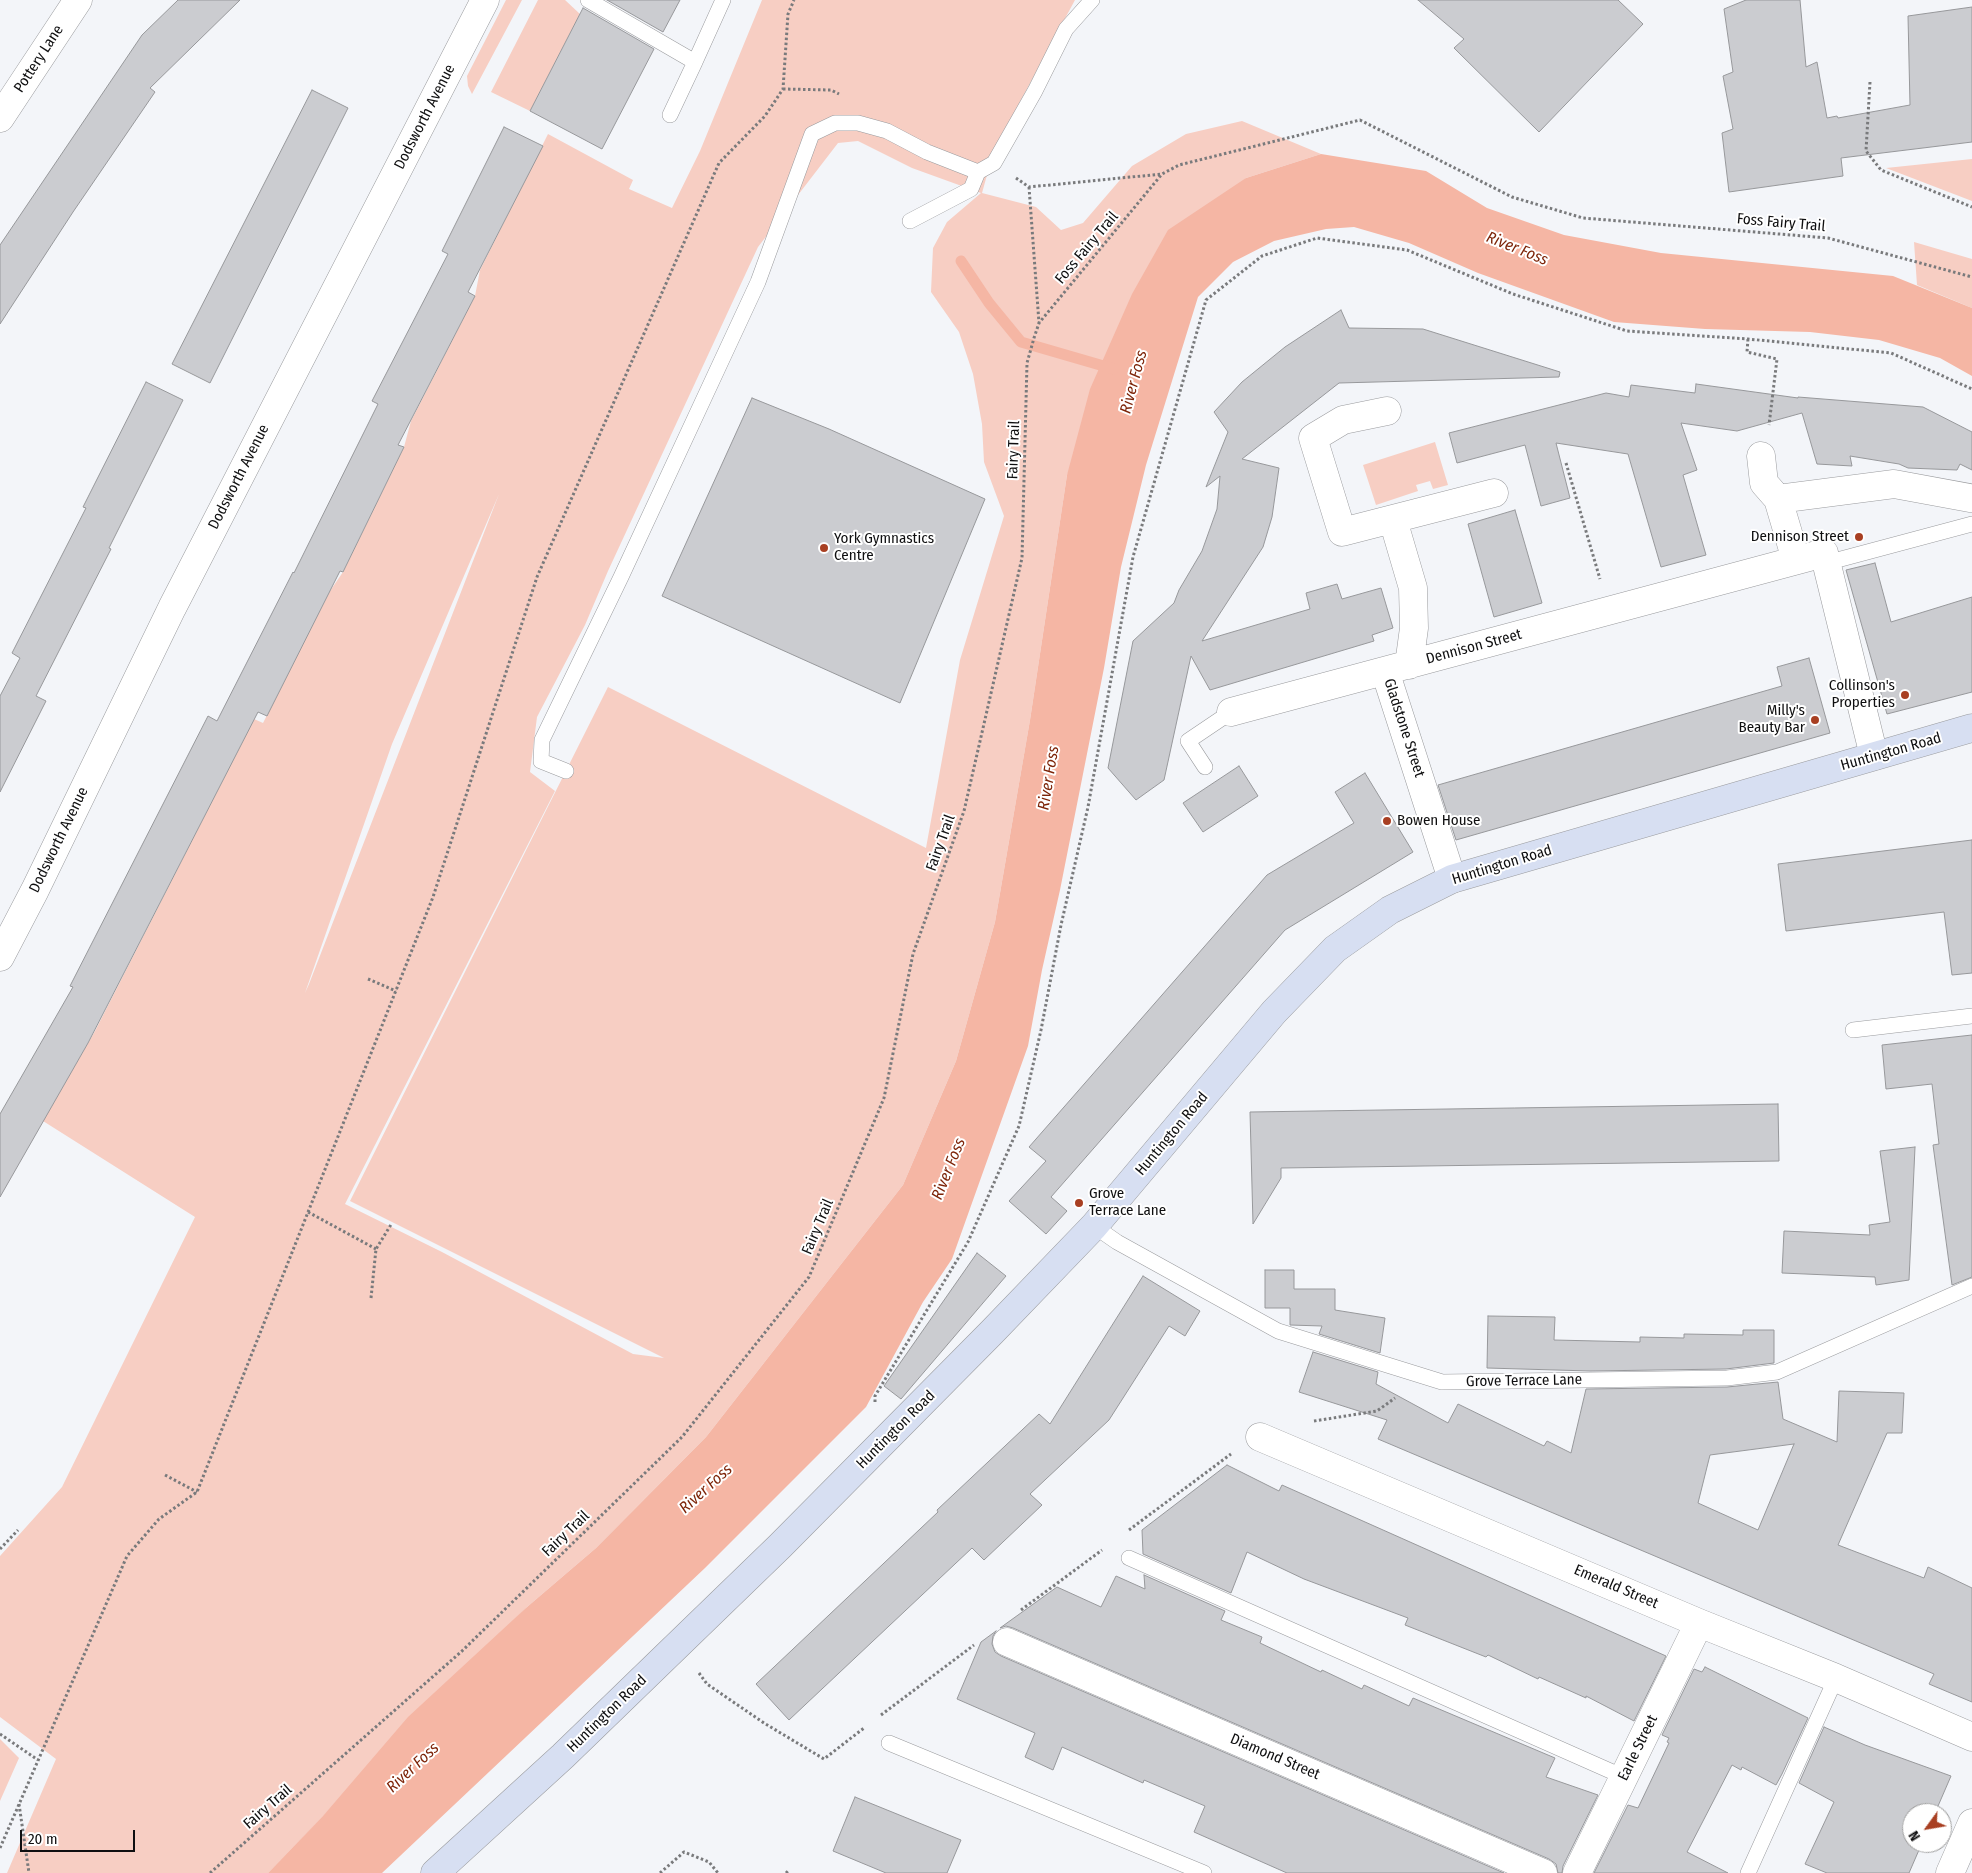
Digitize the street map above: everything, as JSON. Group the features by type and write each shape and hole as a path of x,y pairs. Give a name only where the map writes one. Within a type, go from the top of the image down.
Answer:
{"street":[{"name":"Pottery Lane","path":"0,118 78,0"},
{"name":"Dodsworth Avenue","path":"0,957 35,890 172,608 485,0"},
{"path":"1387,411 1343,420 1313,438 1342,532 1494,493"},
{"path":"1761,456 1764,483 1778,499 1796,560"},
{"path":"1778,499 1894,484 1971,511"},
{"name":"Gladstone Street","path":"1393,520 1413,588 1414,628 1397,668 1452,879"},
{"name":"Dennison Street","path":"1397,668 1824,553 1826,563"},
{"path":"1826,563 1874,756"},
{"name":"Gladstone Street","path":"1231,712 1397,668"},
{"name":"Huntington Road","path":"434,1873 563,1756 876,1450 1094,1226 1274,1012 1335,949 1390,910 1452,879 1972,728"},
{"name":"Emerald Street","path":"1260,1437 1698,1622 1836,1678 1972,1737"},
{"name":"Earle Street","path":"1577,1873 1698,1622"},
{"name":"Diamond Street","path":"1007,1642 1543,1873"},
{"path":"1950,1873 1972,1823"}],"lane":[{"path":"588,0 695,62"},
{"path":"670,115 723,0"},
{"path":"910,221 971,189 978,172 994,162 1035,91 1066,29 1092,0"},
{"path":"566,771 541,761 542,740 621,577 758,282 812,134 835,123 858,123 888,132 927,152 978,172"},
{"path":"1826,563 1971,511"},
{"path":"1205,767 1188,742 1231,712"},
{"path":"1853,1030 1972,1016"},
{"name":"Grove Terrace Lane","path":"1094,1226 1117,1242 1278,1330 1442,1382 1727,1378 1777,1372 1972,1286"},
{"path":"1128,1558 1624,1776"},
{"path":"1748,1873 1836,1678"},
{"path":"888,1743 1204,1873"}],"path":[{"path":"0,1848 127,1556 159,1519 197,1492 433,897 537,576 720,163 766,116 783,89 788,14 794,0"},
{"path":"1870,82 1866,151 1881,170 1972,207"},
{"name":"Foss Fairy Trail","path":"1034,338 1039,323 1162,174 1179,165 1360,120 1512,197 1583,218 1828,238 1972,277"},
{"path":"1029,187 1039,323"},
{"path":"876,1450 875,1396 968,1242 1019,1126 1088,807 1133,557 1206,300 1262,256 1317,238 1407,250 1513,294 1627,331 1748,339 1891,353 1972,389"},
{"name":"Fairy Trail","path":"210,1873 462,1651 682,1437 809,1277 884,1098 913,954 964,811 1022,558 1027,364 1034,338"},
{"path":"1748,339 1747,352 1777,359 1766,447 1761,456"},
{"path":"1566,463 1609,611"},
{"path":"368,979 396,991"},
{"path":"308,1212 376,1250"},
{"path":"370,1298 376,1250 392,1223"},
{"path":"1313,1422 1377,1411 1402,1392 1442,1382"},
{"path":"1126,1532 1246,1443 1260,1437"},
{"path":"165,1475 197,1492"},
{"path":"0,1549 18,1530"},
{"path":"1015,1614 1110,1544"},
{"path":"679,1644 707,1684 764,1723 824,1759 872,1722"},
{"path":"880,1716 975,1644"},
{"path":"0,1734 38,1760"},
{"path":"19,1803 29,1873"},
{"path":"660,1873 684,1852 709,1862 718,1873"}],"shaded area":[{"path":"506,0 522,0 472,94 468,86 467,76"},
{"path":"538,0 565,0 580,14 530,111 491,92"},
{"path":"762,0 1075,0 994,150 982,193 1036,207 1061,230 1083,223 1132,166 1186,134 1242,121 1321,154 1246,178 1067,475 1030,720 995,922 956,1061 903,1185 706,1437 596,1548 527,1607 268,1873 7,1873 56,1759 0,1717 0,1556 62,1487 195,1217 43,1121 95,1031 254,719 263,723 330,591 343,572 404,447 411,421 475,296 480,270 548,134 633,180 629,189 672,208 700,151","holes":["858,141 912,168 981,193 947,222 933,248 931,292 959,332 973,374 982,424 984,462 1004,516 960,660 926,848 608,687 350,1201 664,1358 633,1354 442,1252 345,1204 555,791 530,772 537,717 585,625 608,571 758,247 838,143","499,494 309,984 305,993 392,744"]},
{"path":"1972,159 1972,201 1886,168"},
{"path":"1914,242 1972,259 1972,308 1917,285"},
{"path":"1435,442 1448,485 1433,489 1430,481 1416,485 1418,491 1376,505 1363,465"},
{"path":"0,1739 19,1758 0,1801"}],"water":[{"name":"River Foss","path":"1321,154 1426,171 1487,208 1564,235 1661,253 1893,276 1972,308 1972,376 1940,358 1879,340 1810,332 1705,329 1614,322 1478,273 1409,243 1354,227 1326,229 1274,241 1233,262 1198,297 1146,465 1121,567 1104,668 1028,1046 952,1259 923,1302 866,1407 705,1568 382,1873 268,1873 323,1816 408,1717 527,1607 596,1548 706,1437 903,1185 956,1061 995,922 1030,720 1067,475 1090,389 1132,294 1168,230 1246,178"}],"building":[{"path":"178,0 240,0 150,88 155,92 73,212 0,324 0,245 142,35"},
{"path":"607,0 680,0 663,32"},
{"path":"1418,0 1618,0 1643,24 1539,132 1454,48 1464,39"},
{"path":"1746,0 1800,0 1806,67 1817,62 1827,118 1837,116 1838,118 1910,105 1908,16 1972,7 1972,142 1841,158 1843,176 1729,192 1722,133 1733,129 1723,76 1733,72 1724,9"},
{"path":"583,8 654,49 602,149 530,111"},
{"path":"312,90 348,108 210,383 172,364"},
{"path":"504,127 543,146 468,292 475,296 398,445 404,447 343,572 340,571 267,716 258,712 88,1043 0,1197 0,1114 73,987 70,986 208,716 217,721 294,573 378,404 372,401 448,254 442,251"},
{"path":"1341,310 1349,328 1423,329 1560,372 1559,377 1339,383 1242,459 1279,468 1272,517 1263,547 1202,641 1310,609 1306,593 1337,584 1342,599 1381,588 1393,628 1372,635 1374,641 1210,690 1191,656 1164,780 1136,800 1108,768 1133,641 1174,603 1179,590 1202,551 1217,509 1220,476 1206,487 1228,432 1214,412 1242,382 1285,347"},
{"path":"146,382 183,400 109,548 111,549 36,696 46,701 0,792 0,696 20,658 12,653 86,508 83,507"},
{"path":"1696,384 1798,398 1923,407 1972,432 1972,470 1960,464 1957,470 1908,468 1899,464 1850,456 1852,466 1817,464 1802,413 1737,431 1681,423 1697,470 1683,475 1706,555 1661,567 1628,454 1556,443 1570,498 1541,506 1525,445 1457,463 1449,433 1606,393 1629,397 1631,385 1695,393"},
{"name":"York Gymnastics Centre","path":"752,398 829,429 985,499 900,703 662,596"},
{"path":"1515,510 1542,603 1494,617 1468,524"},
{"path":"1875,563 1891,622 1972,597 1972,692 1887,714 1846,570"},
{"path":"1809,658 1830,733 1456,840 1438,785 1782,686 1777,667"},
{"path":"1239,766 1258,796 1203,832 1183,803"},
{"path":"1365,773 1413,852 1285,930 1051,1197 1067,1211 1046,1234 1009,1201 1046,1161 1029,1147 1267,875 1354,823 1335,792"},
{"path":"1972,840 1972,973 1952,975 1944,912 1786,931 1778,864"},
{"path":"1972,1035 1972,1277 1952,1285 1933,1145 1939,1144 1932,1084 1886,1089 1882,1045"},
{"path":"1778,1104 1779,1161 1281,1168 1281,1178 1253,1224 1250,1112"},
{"path":"1915,1147 1909,1280 1876,1285 1875,1277 1782,1273 1784,1231 1870,1235 1869,1225 1890,1222 1880,1151"},
{"path":"977,1253 1006,1276 901,1399 884,1386"},
{"path":"1265,1270 1294,1270 1294,1289 1335,1289 1335,1310 1385,1318 1380,1353 1319,1334 1322,1326 1290,1325 1290,1308 1265,1308"},
{"path":"1143,1276 1200,1311 1185,1336 1169,1326 1109,1420 1030,1494 1042,1505 984,1560 972,1548 789,1720 756,1684 1039,1414 1050,1424"},
{"path":"1488,1316 1555,1317 1554,1340 1640,1342 1640,1337 1684,1338 1684,1334 1743,1335 1743,1330 1774,1330 1774,1363 1726,1369 1590,1371 1487,1368"},
{"path":"1313,1352 1378,1372 1376,1384 1448,1423 1458,1404 1544,1446 1547,1441 1571,1453 1586,1389 1727,1387 1778,1382 1783,1419 1837,1442 1839,1391 1904,1393 1902,1433 1887,1433 1838,1545 1924,1578 1928,1567 1972,1588 1972,1702 1929,1684 1934,1674 1378,1439 1387,1420 1299,1392","holes":["1794,1444 1758,1530 1698,1503 1710,1455"]},
{"path":"1227,1465 1279,1491 1282,1485 1666,1656 1634,1721 1586,1696 1586,1698 1539,1677 1538,1679 1488,1655 1486,1657 1405,1625 1408,1618 1304,1579 1247,1552 1231,1593 1143,1554 1142,1530"},
{"path":"1144,1575 1225,1611 1221,1620 1262,1637 1260,1643 1321,1672 1322,1670 1362,1689 1364,1685 1409,1706 1413,1698 1555,1758 1546,1777 1598,1795 1563,1866 1562,1873 1558,1873 1556,1864 1549,1859 1013,1628 1006,1626 1000,1628 1057,1587 1101,1607 1116,1576 1145,1589"},
{"path":"996,1631 992,1644 995,1652 1001,1656 1504,1873 1287,1873 1194,1832 1205,1806 1144,1780 1143,1783 1062,1747 1053,1770 1025,1757 1035,1733 957,1699 981,1642"},
{"path":"1705,1667 1808,1718 1782,1774 1776,1785 1742,1767 1741,1770 1732,1765 1687,1852 1728,1873 1594,1873 1628,1805 1638,1808 1669,1743 1667,1742 1669,1738 1662,1735 1694,1669 1702,1672"},
{"path":"1824,1727 1865,1745 1951,1776 1939,1803 1902,1803 1902,1853 1918,1853 1909,1873 1827,1873 1805,1864 1834,1802 1799,1783"},
{"path":"855,1797 961,1840 947,1873 886,1873 833,1851"}],"waterway":[{"path":"961,261 989,303 1021,342 1114,369"}],"place":[{"name":"Dennison Street","path":"1859,537"},
{"name":"York Gymnastics Centre","path":"824,548"},
{"name":"Collinson's Properties","path":"1905,695"},
{"name":"Milly's Beauty Bar","path":"1815,720"},
{"name":"Bowen House","path":"1387,821"},
{"name":"Grove Terrace Lane","path":"1079,1203"}]}
